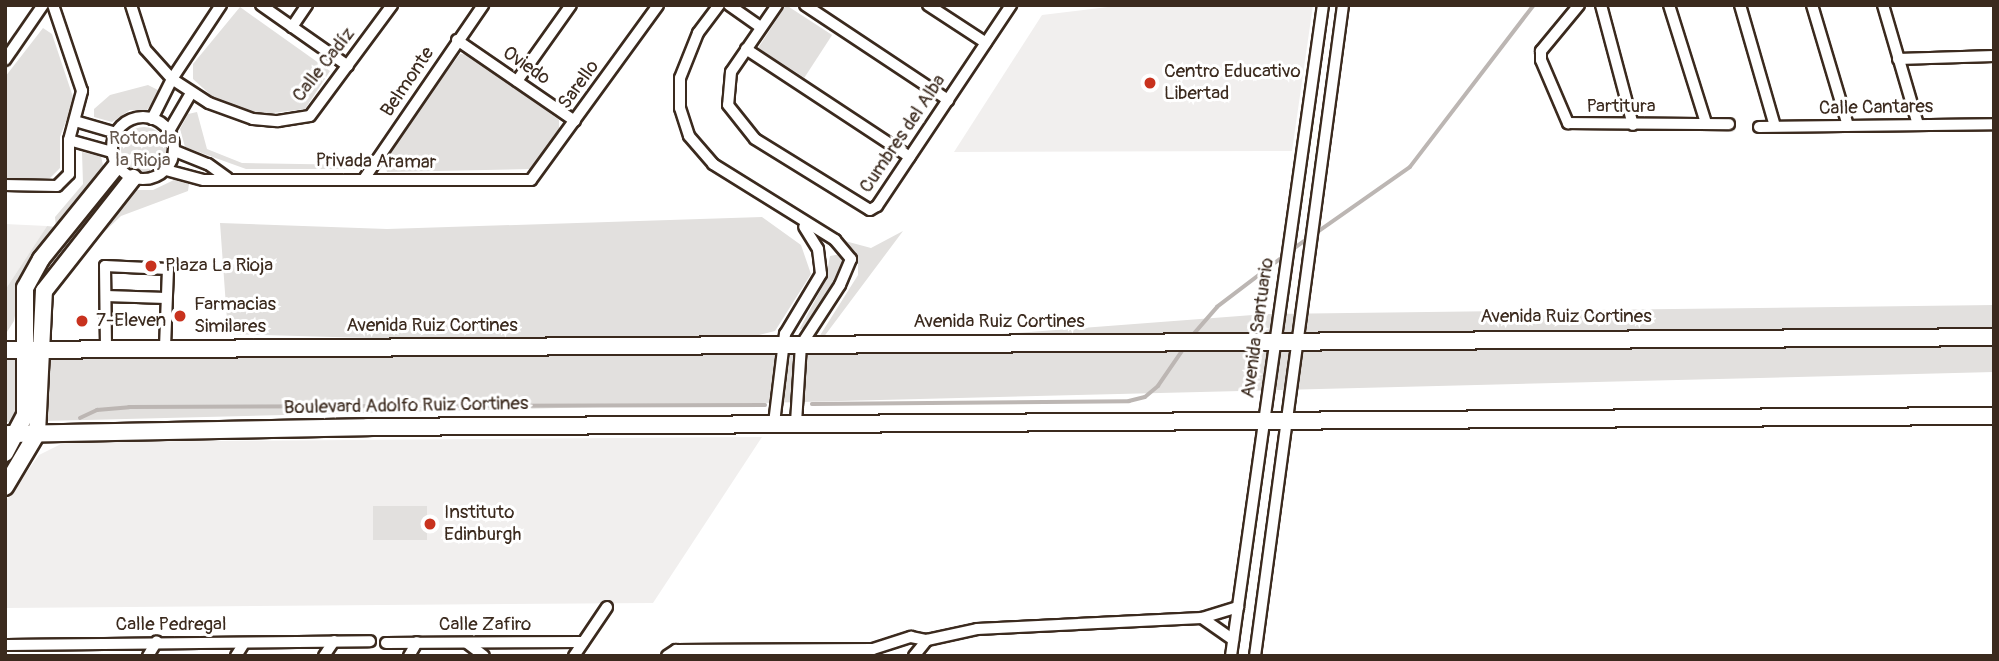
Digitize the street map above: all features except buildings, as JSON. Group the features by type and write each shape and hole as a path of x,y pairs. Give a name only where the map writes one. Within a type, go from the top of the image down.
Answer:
{"main road":[{"path":"5,487 37,433 33,349 24,319 29,280 115,159"},
{"path":"5,453 10,434 25,415 33,349 48,282 133,178"},
{"path":"83,207 99,219"},
{"path":"49,249 63,262"},
{"path":"5,344 24,319 41,318"},
{"path":"41,318 69,348"},
{"name":"Avenida Ruiz Cortines","path":"5,351 69,348 1994,337"},
{"path":"775,423 1263,423 1994,416"},
{"name":"Boulevard Adolfo Ruiz Cortines","path":"37,433 775,423"},
{"path":"10,434 37,433"}],"street":[{"path":"6,58 43,5"},
{"path":"5,185 57,186 67,180 69,140 82,91 53,5"},
{"name":"Calle Cadíz","path":"131,5 145,48 172,79 191,93 253,119 299,120 310,116 392,5"},
{"path":"152,119 172,79 220,5"},
{"path":"261,5 348,65"},
{"path":"292,27 307,5"},
{"name":"Belmonte","path":"364,179 483,5"},
{"path":"517,81 571,5"},
{"name":"Sarello","path":"526,181 540,172 658,5"},
{"path":"719,5 683,64 679,93 683,122 713,164 800,222 835,240 851,259 841,285 802,345 796,423"},
{"path":"729,5 761,27"},
{"path":"805,5 948,100"},
{"path":"928,5 986,43"},
{"name":"Cumbres del Alba","path":"772,7 728,82 728,105 744,130 866,210 877,206 1011,5"},
{"name":"Avenida Santuario","path":"1231,656 1324,5"},
{"path":"1255,656 1343,5"},
{"name":"Partitura","path":"1579,5 1541,51 1564,120 1571,124 1729,124"},
{"path":"1601,5 1633,125"},
{"path":"1669,5 1706,123"},
{"path":"1740,5 1776,126"},
{"path":"1812,5 1848,126"},
{"path":"1883,5 1918,125"},
{"name":"Oviedo","path":"457,40 575,121"},
{"path":"746,49 910,158"},
{"path":"1898,59 1994,56"},
{"path":"169,131 191,93"},
{"path":"69,140 115,159 133,178 147,180 166,170 174,151 169,131 152,119 131,120 116,133 115,159"},
{"path":"75,121 116,133"},
{"name":"Calle Cantares","path":"1759,127 1994,124"},
{"path":"174,151 208,164 227,178"},
{"name":"Privada Aramar","path":"166,170 204,180 526,181"},
{"path":"775,423 782,345 821,274 818,249 800,222"},
{"path":"106,348 106,267 167,269 165,348"},
{"path":"106,296 166,298"},
{"path":"574,656 607,607"},
{"path":"667,656 676,650 872,653 911,637 927,640 977,629 1202,618 1238,607"},
{"path":"1202,618 1233,640"},
{"path":"914,656 927,640"},
{"path":"148,656 157,641"},
{"name":"Calle Pedregal","path":"6,645 157,641 370,641"},
{"path":"324,656 334,641"},
{"path":"409,656 417,642"},
{"name":"Calle Zafiro","path":"386,643 583,642"},
{"path":"236,656 244,643"},
{"path":"466,643 484,656"},
{"path":"6,645 21,656"}],"shaded area":[{"name":"Centro Educativo Libertad","path":"1125,5 1313,5 1292,151 954,152 1042,15"},
{"path":"5,224 47,226 5,290"},
{"path":"762,437 653,603 5,608 5,502 39,455 65,442"}],"green space":[{"path":"786,5 832,35 804,78 758,48"},
{"path":"240,7 330,71 305,109 257,115 214,98 193,79 193,64"},
{"path":"43,28 52,34 74,100 60,137 60,168 50,178 5,178 5,77"},
{"path":"460,54 472,55 559,120 559,131 530,169 387,172 383,155"},
{"path":"148,85 160,91 147,110 130,110 112,122 94,117 94,109 110,95"},
{"path":"197,112 207,149 242,163 360,165 355,169 246,169 185,147 180,129 188,114"},
{"name":"Rotonda la Rioja","path":"144,127 160,134 167,150 160,166 144,173 128,166 121,150 128,134"},
{"path":"82,152 101,156 104,170 23,273 14,321 5,335 5,290 47,226 56,227 55,217 83,184"},
{"path":"176,179 189,184 188,191 121,216 83,252 133,190 153,190"},
{"path":"762,217 801,245 811,274 775,331 747,338 791,350 1266,314 1994,305 1994,372 5,422 5,357 762,349 228,334 220,223 387,229"},
{"path":"903,231 823,338 819,337 858,275 858,261 845,241 871,248"},
{"path":"841,254 847,262 843,272 806,327 799,330 825,282 830,256"},
{"path":"373,506 427,506 427,540 373,540"}],"waterway":[{"path":"1319,231 1410,167 1534,5"},
{"path":"1292,250 1307,239"},
{"path":"1192,336 1217,307 1280,259"},
{"path":"812,404 1129,401 1145,397 1158,386 1184,348"},
{"path":"80,418 97,410 129,407 765,405"}],"place":[{"name":"Centro Educativo Libertad","path":"1150,83"},
{"name":"Plaza La Rioja","path":"151,266"},
{"name":"Farmacias Similares","path":"180,316"},
{"name":"7-Eleven","path":"82,321"},
{"name":"Instituto Edinburgh","path":"430,524"}]}
